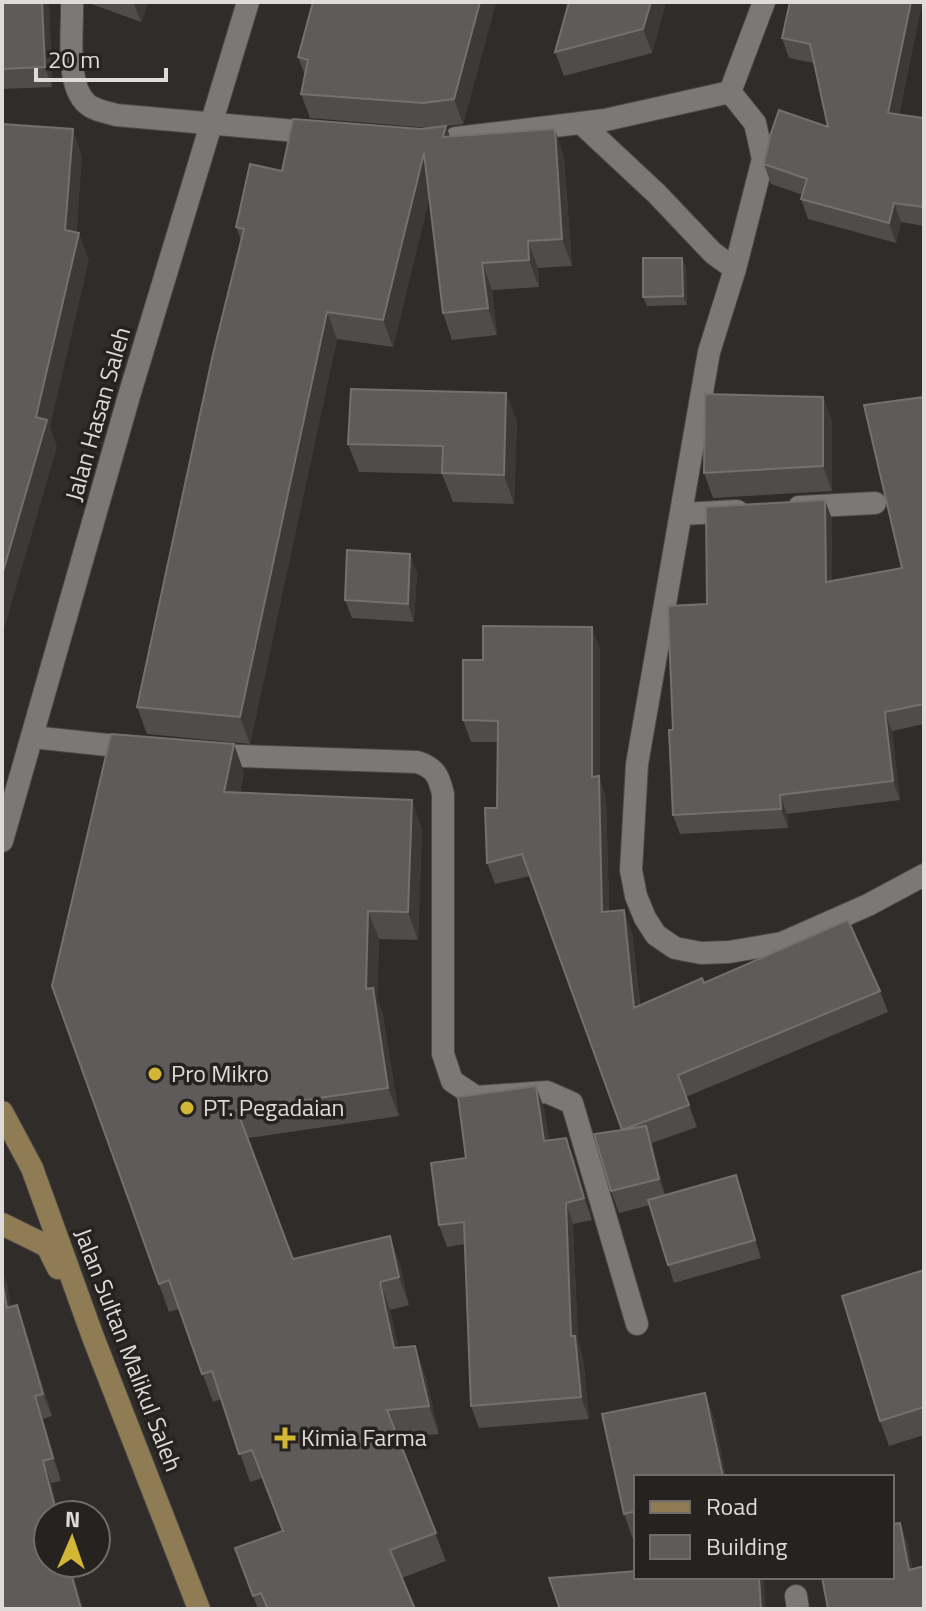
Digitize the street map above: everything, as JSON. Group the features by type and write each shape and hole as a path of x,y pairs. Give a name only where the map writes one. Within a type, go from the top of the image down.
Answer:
{"main road":[{"name":"Jalan Sultan Malikul Saleh","path":"2,1112 32,1168 93,1337 199,1609"},
{"path":"2,1224 47,1246 93,1337"}],"street":[{"path":"72,2 73,85 93,108 116,115 338,135"},
{"name":"Jalan Hasan Saleh","path":"2,841 125,411 248,2"},
{"path":"730,92 764,2"},
{"path":"432,142 605,120 730,92"},
{"path":"730,92 755,123 763,159 735,269 709,352 637,764 631,870 636,896 650,927 675,948 701,953 729,952 782,943 868,905 924,875"},
{"path":"581,123 657,194 713,253 735,269"},
{"path":"682,514 875,503"},
{"path":"32,737 151,749"},
{"path":"181,752 241,758 417,762 430,766 439,779 443,794 443,1054 452,1081 476,1097 547,1092 572,1103 637,1324"}],"building":[{"path":"2,2 42,2 45,67 2,69"},
{"path":"313,2 480,2 454,99 423,103 301,94 308,60 298,57"},
{"path":"569,2 651,2 643,29 555,52"},
{"path":"790,2 911,2 888,113 924,118 924,207 894,203 889,223 801,199 807,179 764,164 779,110 828,127 810,44 782,38"},
{"path":"293,119 421,129 446,126 443,137 555,129 562,239 528,241 529,260 482,263 488,308 443,313 424,153 383,320 327,312 240,717 137,707 213,354 244,229 236,227 250,164 282,171"},
{"path":"2,124 73,129 65,230 79,233 36,417 47,420 2,575"},
{"path":"643,258 682,258 683,296 643,297"},
{"path":"351,389 506,393 504,475 442,473 443,446 348,444"},
{"path":"705,394 823,397 823,466 704,473"},
{"path":"924,397 924,704 885,712 893,781 780,795 781,809 673,815 668,609 669,606 707,604 706,507 825,500 826,582 902,568 864,405"},
{"path":"347,550 410,554 408,604 345,600"},
{"path":"483,626 592,627 592,777 599,776 602,912 624,910 634,1008 702,978 704,983 848,920 880,991 678,1075 689,1105 622,1130 522,854 487,863 485,808 497,808 498,721 463,720 463,660 483,660"},
{"path":"111,734 234,744 224,792 412,800 408,912 368,911 366,989 373,988 388,1088 237,1110 293,1259 390,1236 399,1277 380,1282 394,1348 415,1346 429,1406 387,1410 436,1533 390,1550 415,1609 268,1609 261,1593 253,1596 235,1548 283,1531 252,1450 239,1454 212,1371 202,1374 169,1280 159,1284 52,986"},
{"path":"536,1086 544,1141 566,1138 584,1198 566,1203 571,1336 575,1336 581,1397 471,1406 464,1222 439,1225 431,1163 466,1158 458,1097"},
{"path":"646,1126 659,1179 611,1191 594,1134"},
{"path":"736,1175 755,1240 668,1265 648,1200"},
{"path":"924,1270 924,1407 880,1421 842,1296"},
{"path":"2,1280 7,1308 17,1305 43,1394 35,1396 53,1458 43,1461 53,1499 32,1499 32,1579 73,1579 81,1609 2,1609"},
{"path":"705,1393 723,1475 634,1475 634,1512 624,1514 602,1414"},
{"path":"900,1523 909,1570 924,1566 924,1609 828,1609 822,1579 894,1579 894,1524"},
{"path":"634,1571 634,1579 759,1579 761,1609 560,1609 549,1578"}],"place":[{"name":"Pro Mikro","path":"155,1074"},
{"name":"PT. Pegadaian","path":"187,1108"},
{"name":"Kimia Farma","path":"285,1438"}]}
